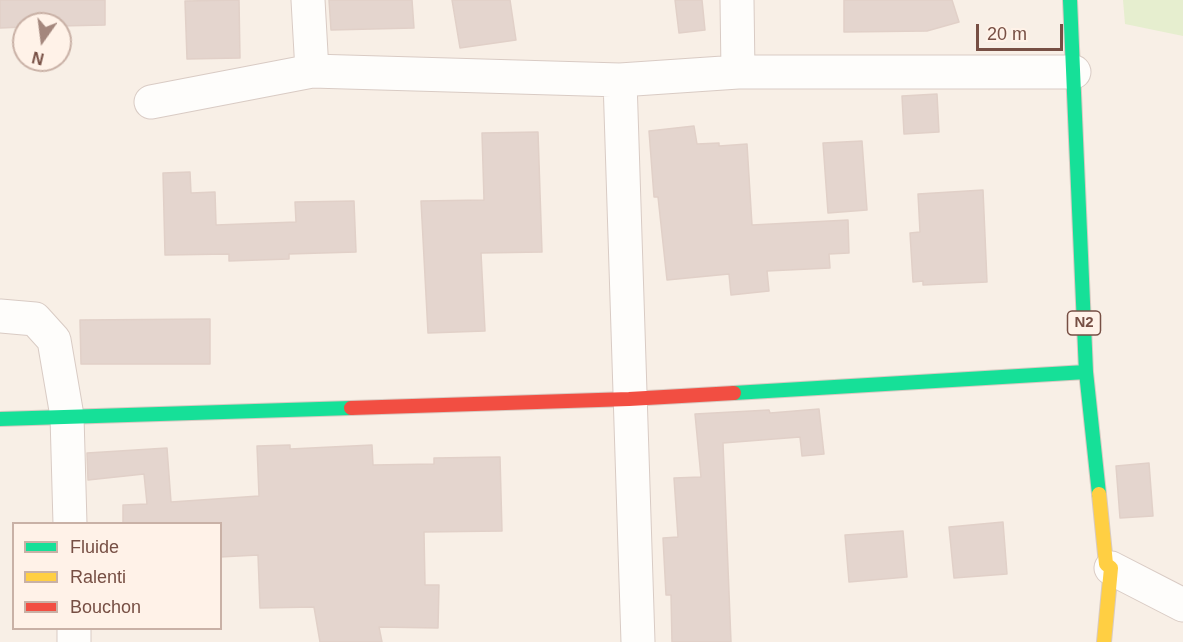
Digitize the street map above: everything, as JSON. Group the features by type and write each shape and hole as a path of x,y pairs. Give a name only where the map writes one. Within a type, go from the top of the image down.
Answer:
{"main road":[{"name":"N2","path":"1070,0 1086,372 1106,564 1111,568 1104,642"},
{"path":"0,418 629,399 1086,372"}],"street":[{"path":"308,0 312,71"},
{"path":"737,0 738,72"},
{"path":"151,102 312,71 620,80 738,72 1074,72"},
{"path":"620,80 638,642"},
{"path":"0,316 35,319 54,340 67,416 70,522"},
{"path":"1111,568 1183,604"}],"green space":[{"path":"1123,0 1183,0 1183,36 1125,24"}],"building":[{"path":"0,0 105,0 105,25 72,26 72,12 12,12 12,28 0,28"},
{"path":"239,0 240,58 187,59 185,1"},
{"path":"329,0 412,0 414,28 331,30"},
{"path":"452,0 510,0 516,40 460,48"},
{"path":"675,0 702,0 705,30 679,33"},
{"path":"844,0 952,0 959,22 927,31 844,32"},
{"path":"937,94 939,132 904,134 902,96"},
{"path":"694,126 697,144 719,143 719,146 747,144 752,225 848,220 849,253 829,254 830,268 767,271 769,291 731,295 729,274 667,280 658,197 654,197 649,131"},
{"path":"538,132 542,252 481,253 485,331 428,333 421,201 484,200 482,133"},
{"path":"862,141 867,210 828,213 823,143"},
{"path":"190,172 191,193 215,192 216,225 296,222 295,202 354,201 356,252 289,254 289,259 229,261 229,254 165,255 163,173"},
{"path":"983,190 987,282 923,285 923,281 913,282 910,233 920,232 918,194"},
{"path":"210,319 210,364 81,364 80,320"},
{"path":"819,409 824,454 802,456 800,437 723,443 731,642 672,642 671,595 666,595 663,538 678,537 674,478 701,477 695,414 769,410 770,413"},
{"path":"290,445 290,449 372,445 373,465 434,464 434,458 500,457 502,531 424,532 425,585 439,585 438,628 379,627 382,642 320,642 314,607 260,608 258,555 222,557 222,522 123,522 123,505 147,504 144,474 88,480 87,453 167,448 171,502 259,496 257,446"},
{"path":"1149,463 1153,516 1120,518 1116,466"},
{"path":"1003,522 1007,574 954,578 949,527"},
{"path":"903,531 907,577 849,582 845,535"}],"traffic: fast":[{"path":"1070,0 1086,372 1099,494"},
{"path":"734,393 1086,372"},
{"path":"0,419 351,408"}],"traffic: slow":[{"path":"1099,494 1106,564 1111,568 1104,642"}],"traffic: jam":[{"path":"351,408 629,399 734,393"}]}
